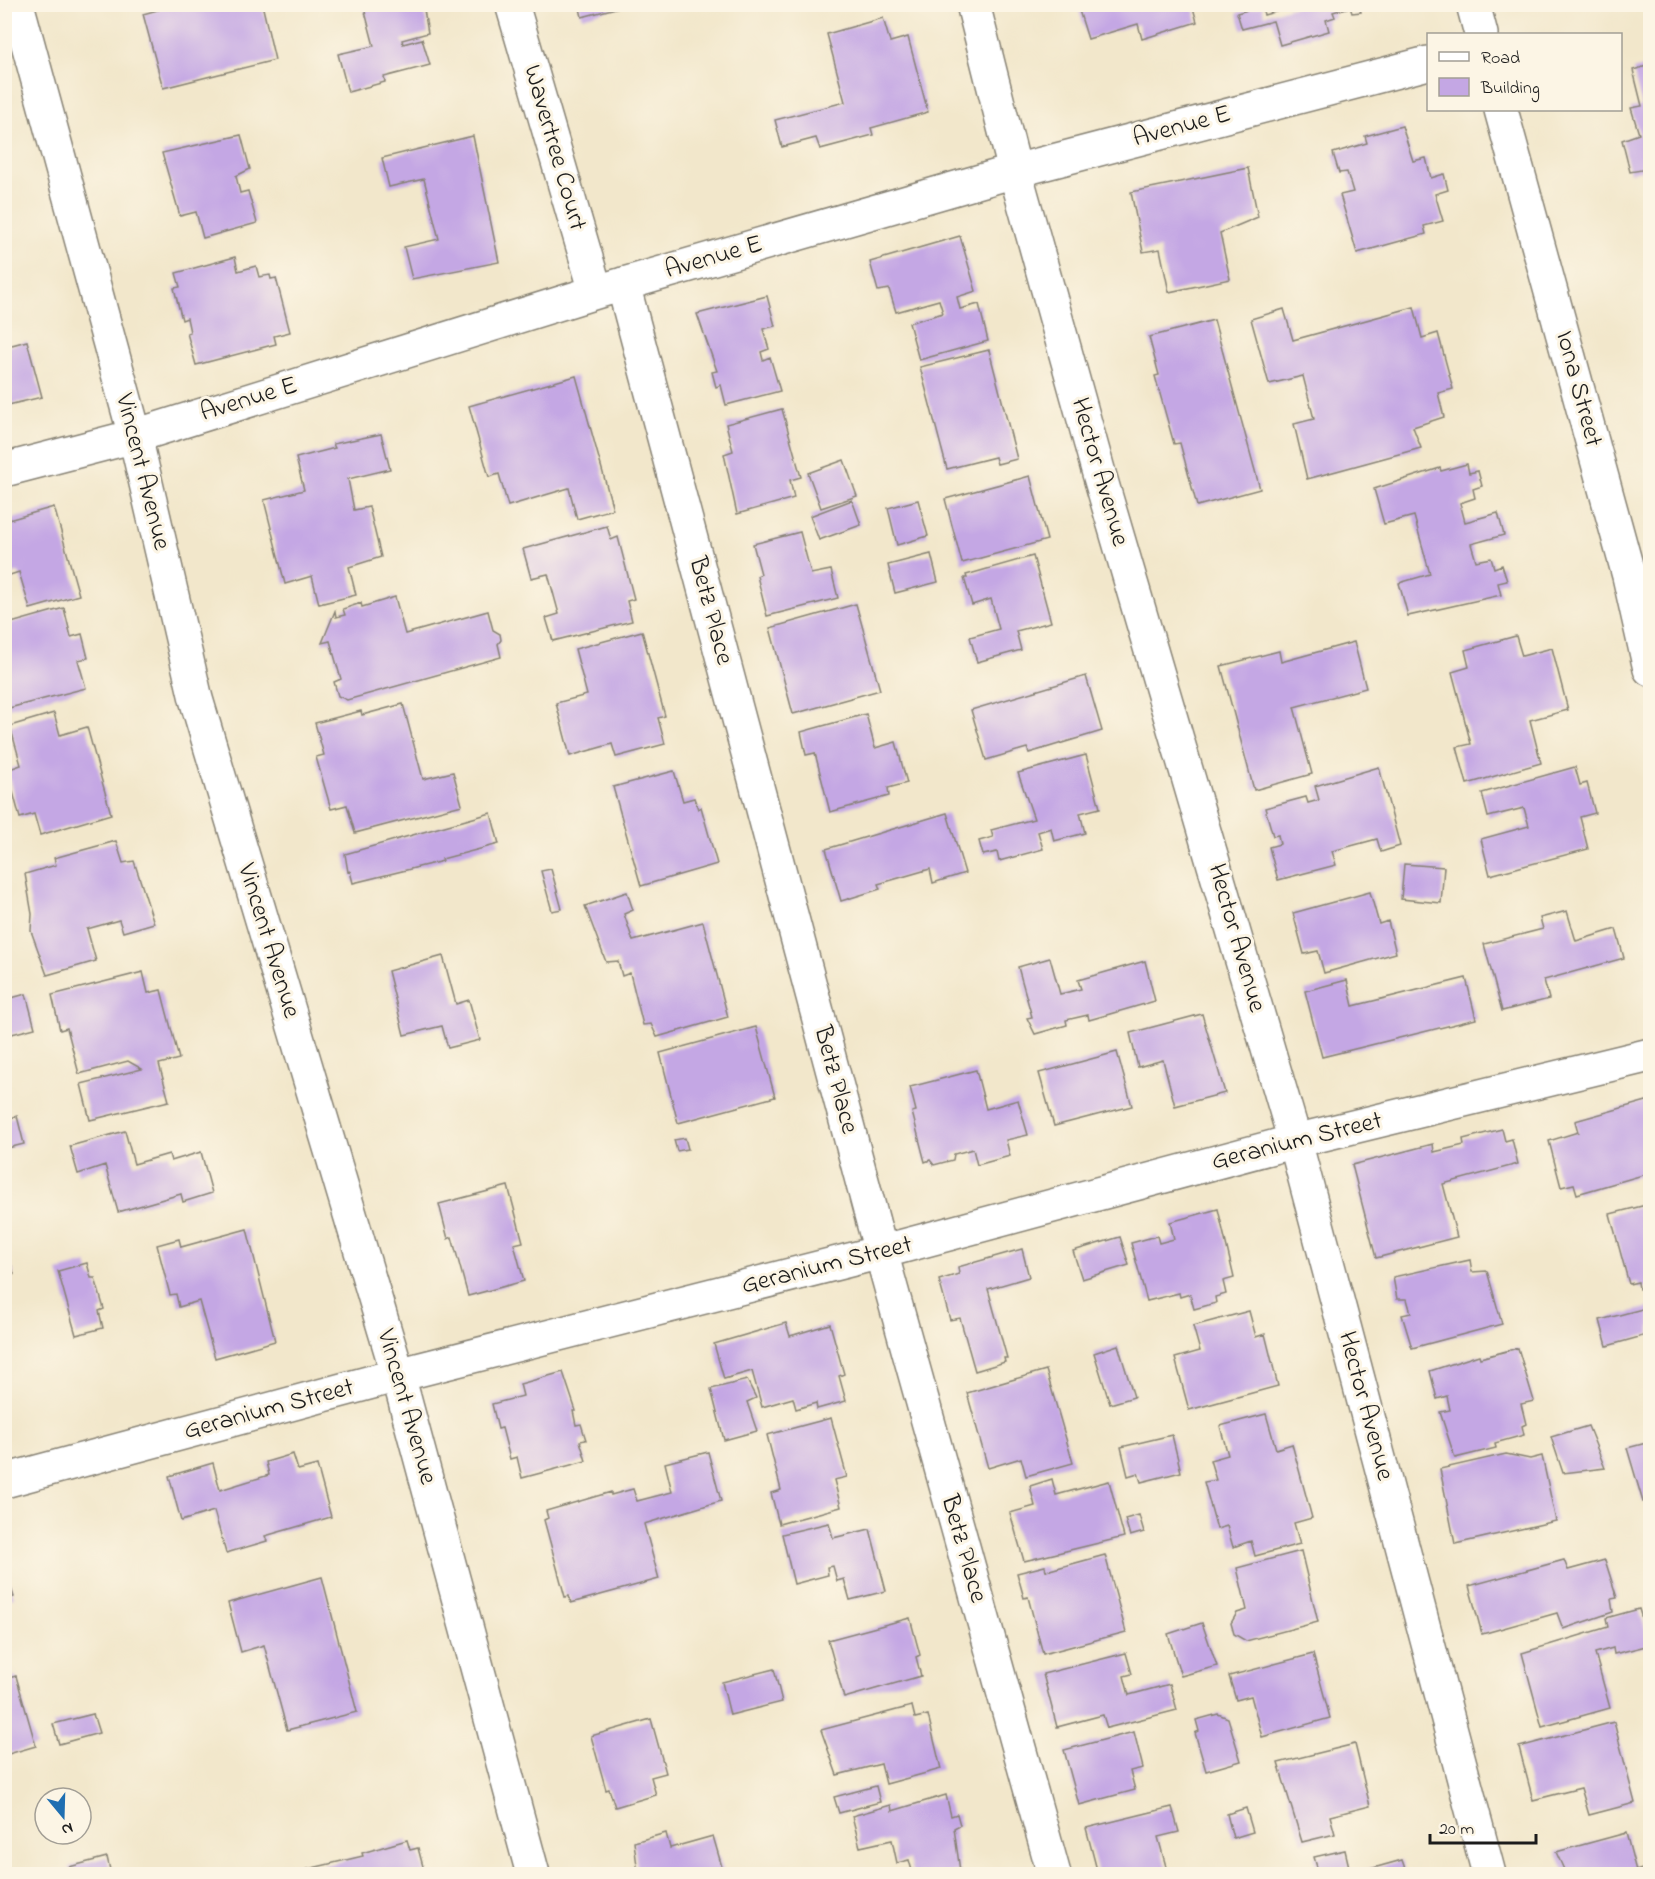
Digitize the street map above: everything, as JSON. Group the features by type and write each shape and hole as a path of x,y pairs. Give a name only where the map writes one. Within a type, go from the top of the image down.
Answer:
{"street":[{"name":"Vincent Avenue","path":"17,4 135,436 196,699 398,1375 533,1875"},
{"name":"Wavertree Court","path":"512,4 610,288"},
{"name":"Hector Avenue","path":"973,4 1015,171 1100,477 1295,1141 1489,1875"},
{"path":"1473,4 1481,33"},
{"name":"Avenue E","path":"4,470 135,436 610,288 1015,171 1427,63"},
{"name":"Iona Street","path":"1501,111 1626,565 1650,669"},
{"name":"Betz Place","path":"610,288 1054,1875"},
{"name":"Geranium Street","path":"4,1481 398,1375 881,1252 1295,1141 1650,1055"}],"building":[{"path":"179,4 262,4 275,60 163,88 143,14"},
{"path":"363,4 423,4 428,33 402,40 403,44 422,39 430,65 384,77 385,82 348,92 338,54 374,46"},
{"path":"579,4 627,4 627,5 582,17"},
{"path":"1077,4 1192,4 1197,22 1142,39 1138,24 1088,39"},
{"path":"1303,4 1359,4 1361,12 1352,13 1350,7 1333,12 1335,17 1326,20 1329,31 1280,45 1273,21 1242,29 1237,13 1262,6 1264,15"},
{"path":"883,18 890,42 908,37 928,112 871,128 873,135 820,149 816,138 782,147 775,120 845,102 827,34"},
{"path":"1650,65 1650,177 1647,169 1630,172 1622,140 1639,134 1631,108 1642,106 1633,70"},
{"path":"1402,126 1413,161 1426,158 1431,178 1444,174 1448,190 1435,194 1443,221 1424,226 1426,234 1357,253 1340,195 1353,192 1347,172 1339,173 1333,153 1367,143 1365,136"},
{"path":"241,135 250,169 236,176 240,193 248,191 257,223 203,238 196,212 180,216 162,153"},
{"path":"473,136 499,262 412,279 404,247 439,239 424,179 389,187 382,158"},
{"path":"1248,168 1258,217 1220,233 1230,279 1169,292 1160,249 1143,252 1131,192"},
{"path":"960,236 976,291 957,297 960,309 979,304 988,341 919,360 909,323 943,313 939,300 896,312 889,289 878,291 870,262"},
{"path":"235,257 238,271 256,266 259,277 270,275 271,279 276,278 290,332 274,336 276,344 196,365 187,333 190,332 187,318 182,320 174,288 180,287 176,273"},
{"path":"767,296 775,326 763,329 769,349 761,352 763,360 770,357 780,391 726,405 721,385 716,387 712,372 717,371 697,314"},
{"path":"1414,307 1422,338 1438,333 1453,389 1438,393 1444,417 1413,427 1421,448 1307,479 1294,424 1314,419 1303,376 1269,384 1251,319 1284,309 1293,340"},
{"path":"1214,320 1260,489 1197,506 1180,443 1174,444 1155,376 1159,375 1149,337"},
{"path":"5,334 8,346 27,341 42,397 4,406"},
{"path":"989,350 1017,459 997,464 995,457 947,469 920,367"},
{"path":"576,376 613,509 577,519 569,488 508,506 499,474 489,477 469,406"},
{"path":"782,409 801,477 790,480 794,498 737,514 724,454 733,451 726,424"},
{"path":"381,434 390,469 348,479 354,510 369,507 381,557 349,567 356,595 319,604 312,576 285,584 264,500 304,490 296,458 335,448 333,444"},
{"path":"844,460 857,496 821,508 808,473"},
{"path":"1467,464 1469,473 1478,471 1482,486 1473,489 1475,498 1460,503 1465,522 1498,513 1504,535 1471,544 1476,561 1491,558 1494,568 1502,565 1507,581 1498,583 1501,595 1408,616 1399,583 1430,574 1414,516 1384,524 1374,489 1440,468 1441,471"},
{"path":"1030,476 1047,540 962,563 945,499"},
{"path":"852,500 861,525 819,540 810,516"},
{"path":"918,500 928,536 897,545 888,508"},
{"path":"54,507 79,595 30,609 19,572 4,577 4,539 9,537 5,521"},
{"path":"607,526 611,540 618,537 634,599 627,601 632,621 553,641 546,618 559,614 548,574 531,578 523,549"},
{"path":"800,532 811,574 831,570 838,598 767,616 757,576 761,574 753,544"},
{"path":"931,554 938,582 895,593 888,565"},
{"path":"1033,556 1051,622 1016,631 1021,650 977,662 970,637 999,629 991,599 972,605 964,578 967,578 966,575"},
{"path":"395,597 405,634 488,611 493,630 500,634 501,640 498,644 501,657 347,700 338,696 334,682 341,679 330,641 322,643 335,611 336,617 345,615 343,609 361,603 362,607"},
{"path":"856,604 880,690 793,714 770,628"},
{"path":"64,608 71,637 82,634 88,658 78,660 86,688 9,708 4,692 4,625"},
{"path":"642,631 665,716 658,718 665,744 616,757 612,744 570,756 556,703 587,695 575,649"},
{"path":"1516,636 1522,656 1552,648 1568,710 1530,720 1541,763 1467,784 1457,747 1471,744 1452,672 1469,667 1465,650"},
{"path":"1354,642 1366,688 1294,707 1312,774 1254,790 1221,666 1279,651 1281,662"},
{"path":"1086,676 1102,731 1029,753 1027,748 986,760 971,710"},
{"path":"403,704 423,779 453,772 462,805 355,833 347,805 331,809 316,757 324,755 315,723 361,711 362,715"},
{"path":"54,713 60,735 87,727 111,814 40,835 34,814 20,818 7,770 21,765 10,726"},
{"path":"866,714 875,748 896,742 907,783 888,788 889,796 830,812 815,753 806,755 801,732"},
{"path":"1086,755 1100,808 1080,813 1085,833 1054,841 1051,828 1038,832 1043,849 999,861 997,852 983,855 979,841 993,837 991,830 1034,819 1018,773"},
{"path":"1379,767 1400,846 1381,852 1377,839 1332,851 1336,865 1278,880 1269,847 1280,844 1278,835 1273,836 1265,808 1306,797 1308,803 1319,800 1315,786"},
{"path":"1575,767 1580,785 1587,783 1595,813 1580,817 1588,849 1490,875 1481,839 1529,826 1524,808 1488,817 1482,793"},
{"path":"674,771 683,801 694,798 698,809 701,807 717,864 641,886 613,787"},
{"path":"491,813 499,844 442,859 443,861 353,883 350,871 348,872 345,854"},
{"path":"947,813 965,873 933,883 930,869 878,884 880,889 841,901 826,849"},
{"path":"116,841 123,863 134,861 154,923 123,932 119,920 87,929 96,961 47,975 31,931 32,914 25,874 56,865 54,858"},
{"path":"1404,864 1444,867 1441,903 1401,899"},
{"path":"551,869 562,909 552,911 541,871"},
{"path":"627,892 633,910 624,914 633,941 703,922 728,1017 657,1037 651,1024 643,1025 630,973 622,976 618,961 606,962 585,906"},
{"path":"1370,892 1379,924 1388,921 1396,953 1324,973 1318,951 1304,954 1293,913"},
{"path":"1567,911 1576,941 1616,929 1624,958 1544,980 1549,999 1502,1011 1484,944 1543,929 1540,918"},
{"path":"443,956 456,1004 469,1000 480,1040 448,1048 442,1026 404,1035 388,971"},
{"path":"1050,958 1060,994 1081,989 1078,980 1145,961 1155,1001 1089,1020 1088,1015 1066,1020 1067,1025 1035,1034 1027,1018 1032,1017 1018,967"},
{"path":"143,972 148,993 161,990 179,1059 159,1064 169,1101 90,1120 81,1084 142,1069 128,1061 79,1074 67,1028 60,1030 52,995"},
{"path":"1466,978 1476,1019 1322,1057 1305,991 1347,980 1353,1006"},
{"path":"26,994 35,1028 4,1036 4,1000"},
{"path":"1202,1014 1225,1093 1175,1106 1163,1060 1138,1067 1130,1033"},
{"path":"756,1027 775,1097 678,1123 660,1053"},
{"path":"1117,1052 1132,1106 1054,1126 1039,1073"},
{"path":"976,1070 986,1109 1018,1100 1028,1135 1006,1140 1010,1156 977,1165 973,1149 954,1154 953,1160 934,1165 930,1160 925,1162 912,1112 916,1111 910,1087"},
{"path":"1650,1100 1650,1173 1577,1194 1574,1184 1561,1187 1549,1141 1578,1132 1575,1121"},
{"path":"17,1116 24,1144 4,1149 4,1120"},
{"path":"1502,1129 1505,1141 1512,1139 1518,1164 1443,1184 1457,1237 1376,1258 1352,1165 1433,1144 1434,1152 1464,1145 1463,1139"},
{"path":"125,1131 134,1164 169,1154 171,1161 201,1152 212,1193 183,1202 181,1194 118,1212 105,1165 78,1174 70,1146"},
{"path":"685,1138 688,1149 677,1151 674,1140"},
{"path":"508,1186 523,1242 514,1244 524,1281 468,1296 452,1237 448,1239 439,1204"},
{"path":"1650,1204 1650,1286 1639,1289 1638,1282 1629,1284 1610,1214"},
{"path":"1218,1209 1234,1278 1223,1281 1226,1294 1215,1297 1216,1303 1194,1309 1190,1294 1180,1297 1179,1293 1147,1301 1131,1243 1157,1236 1159,1243 1174,1239 1170,1222"},
{"path":"247,1229 275,1341 215,1358 199,1301 179,1307 176,1294 170,1295 157,1245 179,1239 181,1247"},
{"path":"1120,1237 1129,1265 1082,1279 1073,1251"},
{"path":"4,1242 14,1274 4,1276"},
{"path":"1022,1249 1029,1277 988,1289 1007,1358 1004,1358 1005,1362 975,1371 960,1318 950,1320 939,1280 959,1274 958,1267"},
{"path":"1470,1260 1472,1272 1487,1271 1502,1324 1412,1348 1402,1315 1411,1313 1407,1299 1397,1299 1393,1277"},
{"path":"87,1263 91,1278 95,1278 104,1309 99,1311 103,1328 76,1335 58,1271"},
{"path":"1650,1307 1650,1334 1607,1346 1600,1320"},
{"path":"1249,1311 1256,1337 1265,1334 1278,1386 1189,1410 1175,1358 1200,1351 1193,1326"},
{"path":"786,1323 790,1336 830,1324 844,1374 839,1376 846,1401 817,1409 816,1403 796,1409 793,1398 762,1407 752,1371 724,1379 714,1344"},
{"path":"1118,1345 1134,1397 1110,1404 1094,1353"},
{"path":"1518,1348 1534,1401 1521,1404 1526,1424 1522,1426 1524,1435 1495,1443 1496,1448 1455,1458 1440,1412 1450,1410 1447,1396 1437,1399 1430,1371 1479,1355 1480,1358"},
{"path":"1046,1370 1073,1463 1026,1476 1021,1458 988,1468 967,1393"},
{"path":"563,1372 576,1411 573,1411 576,1425 581,1424 586,1440 580,1441 586,1461 522,1478 517,1457 510,1459 502,1428 498,1429 492,1404 523,1396 520,1384"},
{"path":"747,1380 756,1398 747,1402 757,1431 724,1440 711,1389"},
{"path":"1266,1414 1276,1449 1292,1444 1312,1518 1294,1523 1300,1544 1255,1556 1251,1541 1233,1547 1227,1526 1217,1529 1204,1482 1216,1480 1210,1460 1228,1455 1220,1426"},
{"path":"831,1418 847,1477 834,1480 841,1507 779,1524 771,1493 781,1490 767,1435"},
{"path":"1588,1426 1605,1468 1563,1473 1551,1437"},
{"path":"1172,1435 1181,1472 1141,1482 1138,1473 1128,1476 1121,1447"},
{"path":"1650,1442 1650,1500 1643,1502 1627,1448"},
{"path":"708,1452 721,1501 644,1524 659,1579 571,1603 569,1596 565,1597 544,1520 548,1518 546,1511 611,1492 611,1495 633,1489 637,1501 672,1492 665,1463"},
{"path":"293,1454 298,1470 317,1465 331,1517 265,1536 267,1541 226,1553 214,1511 181,1521 169,1476 213,1463 220,1490 269,1475 266,1462"},
{"path":"1506,1454 1530,1459 1542,1456 1556,1521 1455,1544 1440,1469"},
{"path":"1052,1479 1056,1495 1109,1481 1124,1537 1024,1561 1010,1513 1035,1506 1030,1486"},
{"path":"1139,1515 1144,1532 1130,1536 1125,1519"},
{"path":"829,1523 833,1538 870,1529 886,1591 850,1600 844,1579 837,1581 833,1566 827,1567 828,1575 794,1584 782,1534"},
{"path":"1301,1551 1318,1622 1246,1641 1234,1634 1231,1623 1237,1613 1247,1610 1237,1568"},
{"path":"1105,1555 1126,1632 1043,1654 1028,1597 1024,1598 1017,1573 1045,1566 1046,1571"},
{"path":"1564,1560 1568,1570 1605,1560 1617,1598 1611,1599 1613,1612 1563,1629 1557,1613 1482,1634 1469,1586"},
{"path":"4,1567 14,1597 4,1600"},
{"path":"322,1577 357,1712 287,1730 264,1645 241,1652 228,1603"},
{"path":"1639,1609 1650,1645 1614,1654 1613,1648 1595,1653 1610,1708 1542,1727 1522,1653 1608,1627 1606,1618"},
{"path":"910,1618 920,1655 916,1657 921,1676 844,1698 828,1640"},
{"path":"1202,1623 1217,1666 1181,1676 1168,1634"},
{"path":"1126,1653 1132,1674 1124,1676 1129,1695 1170,1684 1177,1710 1107,1728 1103,1715 1057,1727 1043,1674"},
{"path":"1313,1654 1330,1718 1262,1737 1251,1696 1236,1700 1229,1676"},
{"path":"774,1669 782,1702 730,1715 722,1682"},
{"path":"16,1676 36,1746 5,1755 5,1679"},
{"path":"912,1706 915,1718 928,1715 941,1769 886,1784 881,1764 837,1775 821,1730"},
{"path":"93,1714 99,1733 59,1744 53,1724"},
{"path":"1218,1714 1228,1718 1241,1761 1206,1771 1195,1733 1199,1731 1196,1720"},
{"path":"651,1719 666,1773 651,1777 656,1795 615,1807 609,1789 606,1790 591,1736"},
{"path":"1614,1722 1635,1803 1589,1815 1581,1788 1533,1800 1519,1747"},
{"path":"1134,1732 1143,1768 1130,1771 1135,1790 1079,1805 1064,1750"},
{"path":"1355,1744 1370,1806 1330,1816 1335,1834 1302,1842 1278,1763"},
{"path":"876,1786 880,1802 839,1813 834,1797"},
{"path":"946,1795 951,1816 957,1814 960,1825 954,1828 960,1871 947,1874 913,1874 909,1860 897,1863 892,1840 860,1847 852,1816 891,1805 892,1811"},
{"path":"1172,1807 1179,1832 1158,1837 1168,1874 1098,1874 1086,1828"},
{"path":"1246,1808 1253,1832 1233,1838 1227,1814"},
{"path":"666,1833 670,1848 713,1836 724,1874 638,1874 634,1842"},
{"path":"1626,1833 1636,1871 1648,1867 1650,1874 1566,1874 1556,1852"},
{"path":"407,1840 410,1850 418,1848 425,1874 287,1874 363,1856 362,1853"},
{"path":"1345,1850 1349,1867 1319,1874 1314,1857"},
{"path":"107,1857 111,1874 71,1874 69,1867"},
{"path":"1402,1860 1407,1874 1352,1874"}]}
